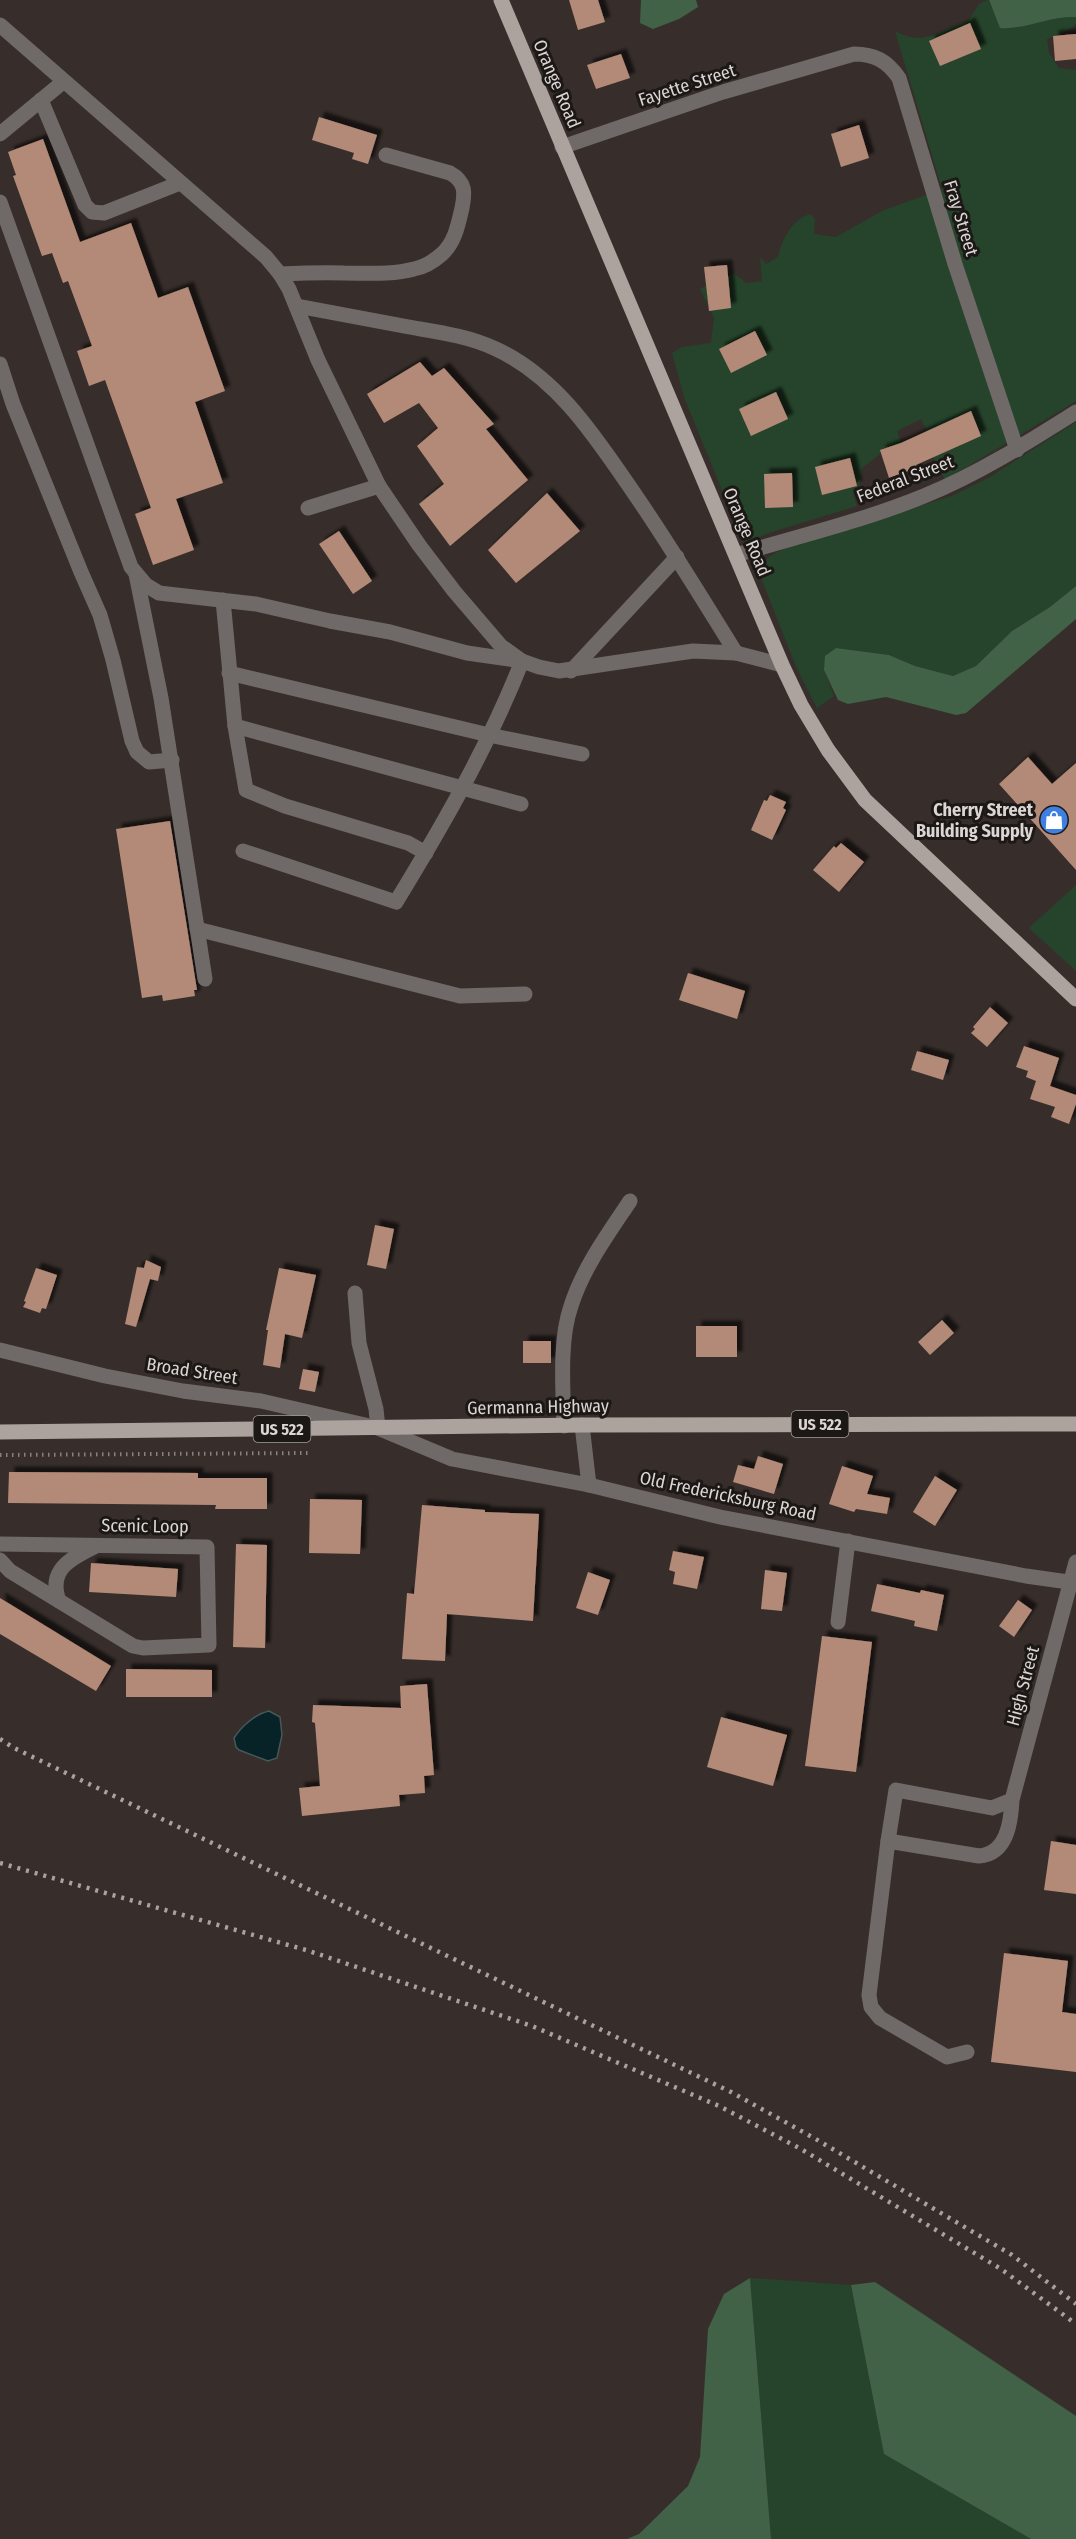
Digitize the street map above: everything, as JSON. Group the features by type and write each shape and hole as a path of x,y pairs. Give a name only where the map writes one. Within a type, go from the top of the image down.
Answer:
{"main road":[{"name":"Orange Road","path":"501,0 782,665 801,705 828,750 864,800 1076,999"},
{"name":"Germanna Highway","path":"0,1432 582,1425 1076,1424"}],"street":[{"path":"0,26 266,257 280,274 297,306 318,360 379,486 454,591 501,646 522,661"},
{"name":"Fray Street","path":"824,63 854,54 868,54 881,58 899,78 952,253 1017,450"},
{"name":"Fayette Street","path":"562,147 723,92 824,63"},
{"path":"0,134 63,82"},
{"path":"41,100 85,205 92,212 104,213 180,183"},
{"path":"280,274 374,273 412,270 428,264 442,254 458,227 465,194 464,186 457,177 450,173 386,155"},
{"path":"0,202 131,567 146,585 159,593 256,604 390,632 467,653 571,671 693,651 736,653 782,665"},
{"path":"297,306 466,337 497,349 520,363 554,391 581,418 677,556 736,653"},
{"path":"0,364 13,404 100,615 132,741 137,752 149,762 172,760"},
{"name":"Federal Street","path":"736,555 881,512 924,496 1017,450 1076,412"},
{"path":"308,508 379,486"},
{"path":"571,671 677,556"},
{"path":"136,574 172,760 205,979"},
{"path":"223,600 235,726 246,790 285,806 408,843 426,853"},
{"path":"243,851 396,902 462,789 501,715 522,661"},
{"path":"229,673 489,735 582,754"},
{"path":"235,726 521,804"},
{"path":"197,929 460,996 525,994"},
{"path":"564,1426 562,1362 570,1307 590,1264 630,1201"},
{"path":"355,1293 359,1343 376,1409 378,1428"},
{"name":"Broad Street","path":"0,1350 105,1376 183,1391 261,1401 378,1428"},
{"path":"582,1425 589,1485"},
{"name":"Old Fredericksburg Road","path":"378,1428 452,1459 589,1485 720,1517 1073,1583"},
{"path":"838,1622 848,1541"},
{"name":"Scenic Loop","path":"0,1544 207,1546 209,1645 138,1648 10,1571 0,1560"},
{"path":"60,1601 55,1588 62,1569 70,1560 98,1545"},
{"name":"High Street","path":"888,1841 979,1856 991,1854 1005,1838 1012,1814 1012,1800 1073,1583 1076,1562"},
{"path":"967,2052 947,2057 880,2018 871,2007 869,1995 896,1790 992,1808 1012,1800"}],"path":[{"path":"0,1455 309,1453"}],"green space":[{"path":"641,0 696,0 698,7 679,19 653,29 640,23"},
{"path":"988,0 1001,28 1058,16 1076,17 1076,24 1069,30 1047,39 1049,53 1059,68 1076,70 1076,401 945,480 933,457 981,435 971,412 927,431 921,419 897,431 901,443 882,449 879,455 862,468 860,483 853,494 857,506 769,533 744,544 684,397 672,353 682,347 711,343 714,318 700,289 718,278 735,274 746,283 762,281 760,257 766,264 778,257 782,244 793,225 810,214 815,219 814,234 836,237 882,211 942,189 895,31 915,38 932,35 968,21 979,4"},
{"path":"989,0 1076,0 1076,17 1000,28"},
{"path":"1076,422 1076,586 1050,607 1012,631 976,666 953,676 915,666 889,655 836,648 824,670 834,696 817,708 797,669 761,578 763,563 766,559 784,549 954,495 990,477"},
{"path":"1076,586 1076,619 966,713 956,715 886,697 848,704 838,700 824,670 825,656 836,648 889,655 915,666 953,676 976,666 1012,631 1050,607"},
{"path":"1076,885 1076,971 1029,928"},
{"path":"750,2278 851,2285 884,2454 1031,2539 771,2539"},
{"path":"750,2278 771,2539 627,2539 639,2534 688,2486 700,2457 708,2329 724,2294"},
{"path":"875,2282 1076,2416 1076,2539 1031,2539 884,2454 851,2285"}],"water":[{"path":"269,1711 280,1717 282,1735 277,1758 268,1761 239,1750 234,1738 249,1722"}],"building":[{"path":"569,0 598,0 605,22 578,30"},
{"path":"970,23 981,49 940,66 929,41"},
{"path":"1076,34 1076,59 1055,61 1053,36"},
{"path":"621,54 630,78 596,89 587,65"},
{"path":"319,117 377,135 368,164 352,159 354,153 312,140"},
{"path":"859,125 869,158 841,167 831,134"},
{"path":"43,139 80,242 131,223 158,298 188,287 225,391 195,402 223,483 176,499 194,550 153,565 135,514 151,508 105,380 89,386 77,351 92,346 68,281 63,283 52,253 42,256 13,176 16,175 8,152"},
{"path":"727,265 731,308 709,311 704,267"},
{"path":"755,331 767,355 731,373 719,349"},
{"path":"420,362 432,376 444,368 494,424 486,429 528,480 450,546 419,504 444,484 417,446 438,428 419,403 384,423 367,394"},
{"path":"776,392 788,419 751,436 739,409"},
{"path":"971,411 981,436 916,465 917,468 889,478 880,450 901,443"},
{"path":"850,458 857,486 822,495 815,467"},
{"path":"792,473 793,507 765,508 764,474"},
{"path":"547,493 580,531 516,583 488,550"},
{"path":"339,531 372,581 353,594 319,544"},
{"name":"Cherry Street Building Supply","path":"1028,757 1052,784 1076,763 1076,870 999,784"},
{"path":"770,795 786,802 783,808 786,810 772,840 751,830 764,800 767,801"},
{"path":"170,821 197,990 194,990 195,996 163,1001 162,995 142,998 116,829"},
{"path":"841,843 864,862 839,892 813,870 834,846 836,848"},
{"path":"688,973 745,991 737,1019 679,1000"},
{"path":"990,1007 1008,1023 987,1047 971,1033 975,1029 973,1027"},
{"path":"1024,1046 1059,1058 1050,1086 1076,1095 1076,1104 1069,1124 1051,1117 1055,1107 1030,1099 1036,1081 1026,1077 1028,1071 1016,1067"},
{"path":"917,1051 949,1060 943,1080 911,1070"},
{"path":"375,1225 394,1229 386,1269 367,1265"},
{"path":"146,1260 161,1267 158,1281 150,1279 136,1327 125,1324 137,1267 144,1268"},
{"path":"36,1268 57,1275 46,1309 42,1308 40,1313 23,1307"},
{"path":"279,1268 316,1275 302,1338 285,1334 280,1368 263,1365 268,1330 266,1330"},
{"path":"942,1320 954,1333 930,1355 918,1342"},
{"path":"696,1326 737,1326 737,1357 696,1357"},
{"path":"523,1341 551,1341 551,1363 523,1363"},
{"path":"303,1369 319,1372 315,1392 299,1389"},
{"path":"758,1456 783,1464 774,1494 733,1482 738,1465 754,1469"},
{"path":"842,1466 873,1476 867,1494 890,1498 887,1514 856,1509 854,1512 829,1504"},
{"path":"9,1472 198,1473 198,1478 267,1478 267,1509 215,1509 216,1505 8,1503"},
{"path":"935,1476 957,1490 935,1526 913,1512"},
{"path":"310,1499 362,1500 360,1554 309,1553"},
{"path":"422,1505 485,1510 485,1512 539,1514 533,1621 447,1614 445,1661 402,1659 407,1593 414,1594"},
{"path":"236,1544 267,1545 265,1648 233,1647"},
{"path":"673,1551 704,1557 697,1589 673,1584 675,1572 669,1570"},
{"path":"91,1563 178,1569 176,1597 89,1592"},
{"path":"765,1570 787,1573 782,1611 761,1609"},
{"path":"588,1572 610,1580 598,1615 576,1608"},
{"path":"877,1584 920,1593 921,1590 944,1595 937,1631 914,1626 915,1621 871,1611"},
{"path":"0,1598 111,1666 96,1691 0,1634"},
{"path":"1018,1600 1032,1610 1014,1637 999,1626"},
{"path":"822,1636 872,1642 856,1772 805,1766"},
{"path":"126,1669 212,1670 212,1697 126,1697"},
{"path":"427,1684 434,1775 424,1776 425,1793 399,1795 400,1806 302,1816 299,1788 320,1786 315,1723 312,1722 313,1705 401,1708 400,1686"},
{"path":"721,1717 787,1735 773,1786 707,1767"},
{"path":"1051,1841 1076,1845 1076,1894 1044,1890"},
{"path":"1004,1953 1068,1961 1062,2012 1076,2014 1076,2072 991,2062"}],"railway":[{"path":"0,1739 14,1748 731,2092 814,2138 1012,2255 1076,2304"},
{"path":"0,1863 306,1950 532,2026 719,2106 801,2149 1001,2269 1076,2324"}],"place":[{"name":"Cherry Street Building Supply","path":"1054,820"}]}
